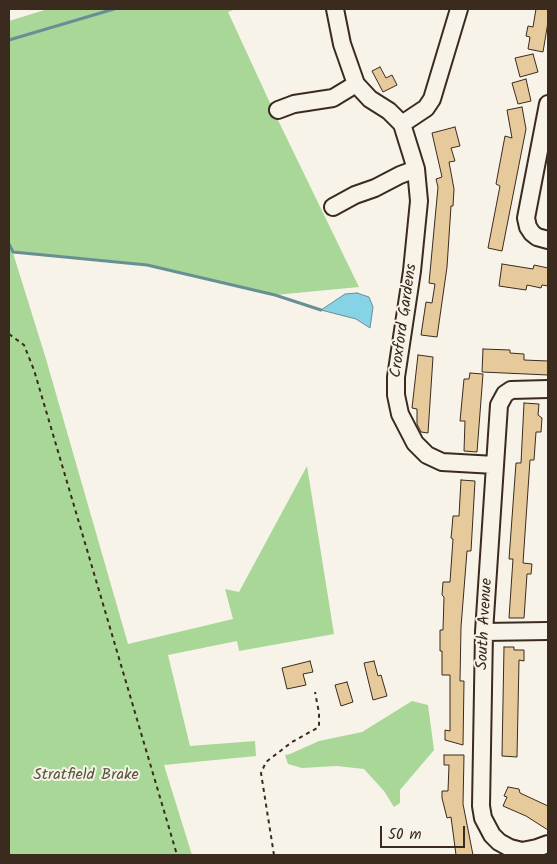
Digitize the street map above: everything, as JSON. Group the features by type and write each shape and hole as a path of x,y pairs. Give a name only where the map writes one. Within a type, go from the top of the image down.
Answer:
{"street":[{"path":"335,9 342,44 356,84 370,99 388,111 402,124 426,108 432,99 459,9"},
{"path":"278,110 294,104 333,98 356,84"},
{"path":"548,104 526,218 532,233 537,237 548,240"},
{"name":"Croxford Gardens","path":"402,124 416,169 419,201 412,271 396,376 396,395 400,414 415,444 427,455 442,462 495,465"},
{"path":"333,207 355,195 416,169"},
{"name":"South Avenue","path":"548,389 511,390 505,394 499,405 484,632 481,806 492,835 508,852 522,851 548,844"},
{"path":"484,632 548,631"}],"path":[{"path":"9,334 24,345 34,370 177,855"},
{"path":"274,855 261,773 266,762 292,742 319,727 319,712 314,692"}],"green space":[{"name":"Stratfield Brake","path":"48,9 236,9 228,12 359,287 275,295 147,265 13,253 46,359 128,644 233,619 225,589 239,592 307,466 334,634 239,651 237,641 168,655 190,746 255,741 256,756 164,765 192,855 9,855 9,21"},
{"path":"412,701 428,705 434,750 400,790 400,803 394,807 384,791 364,769 337,766 302,768 288,764 285,755 319,741 362,732"}],"water":[{"path":"357,293 369,297 373,307 370,328 356,319 321,310 345,294"}],"building":[{"path":"536,9 548,9 548,22 543,52 528,49 530,37 526,36 528,26 533,27"},
{"path":"533,54 538,72 520,77 515,58"},
{"path":"380,67 386,78 392,75 397,85 383,92 372,71"},
{"path":"526,79 531,101 518,104 512,83"},
{"path":"522,107 526,129 502,251 488,248 500,186 496,184 505,136 512,138 507,110"},
{"path":"455,127 460,146 451,148 455,161 449,162 454,189 453,206 451,206 447,267 437,337 421,335 426,302 432,303 435,284 429,283 438,187 436,179 442,177 432,133"},
{"path":"502,264 533,269 534,265 548,268 548,286 542,285 541,288 527,285 526,290 499,286"},
{"path":"483,349 510,350 510,353 524,354 524,360 548,361 548,375 482,372"},
{"path":"418,355 433,357 428,433 421,432 417,424 417,409 412,408"},
{"path":"470,373 483,374 477,452 464,451 465,421 460,421 464,379 469,379"},
{"path":"524,403 539,404 538,415 542,418 541,432 536,432 534,460 530,460 523,563 532,564 531,574 527,574 524,618 509,618 513,559 509,559 516,463 521,463"},
{"path":"461,480 475,481 471,551 467,551 461,627 460,681 464,681 463,745 445,740 445,730 450,731 450,675 442,675 442,651 440,651 440,630 443,630 443,582 450,582 453,516 459,516"},
{"path":"504,647 524,650 524,661 519,660 517,757 502,756"},
{"path":"310,661 313,672 303,674 306,685 287,689 282,668"},
{"path":"374,661 378,676 381,675 387,696 373,700 364,663"},
{"path":"347,682 353,702 341,706 335,685"},
{"path":"444,755 464,755 463,804 473,855 456,855 451,817 447,818 442,798 442,791 448,791 449,765 444,765"},
{"path":"508,787 519,789 520,793 548,806 548,830 526,816 503,806 507,797 504,796"}],"waterway":[{"path":"9,40 114,9"},
{"path":"9,244 13,252 147,265 275,295 321,310"}]}
